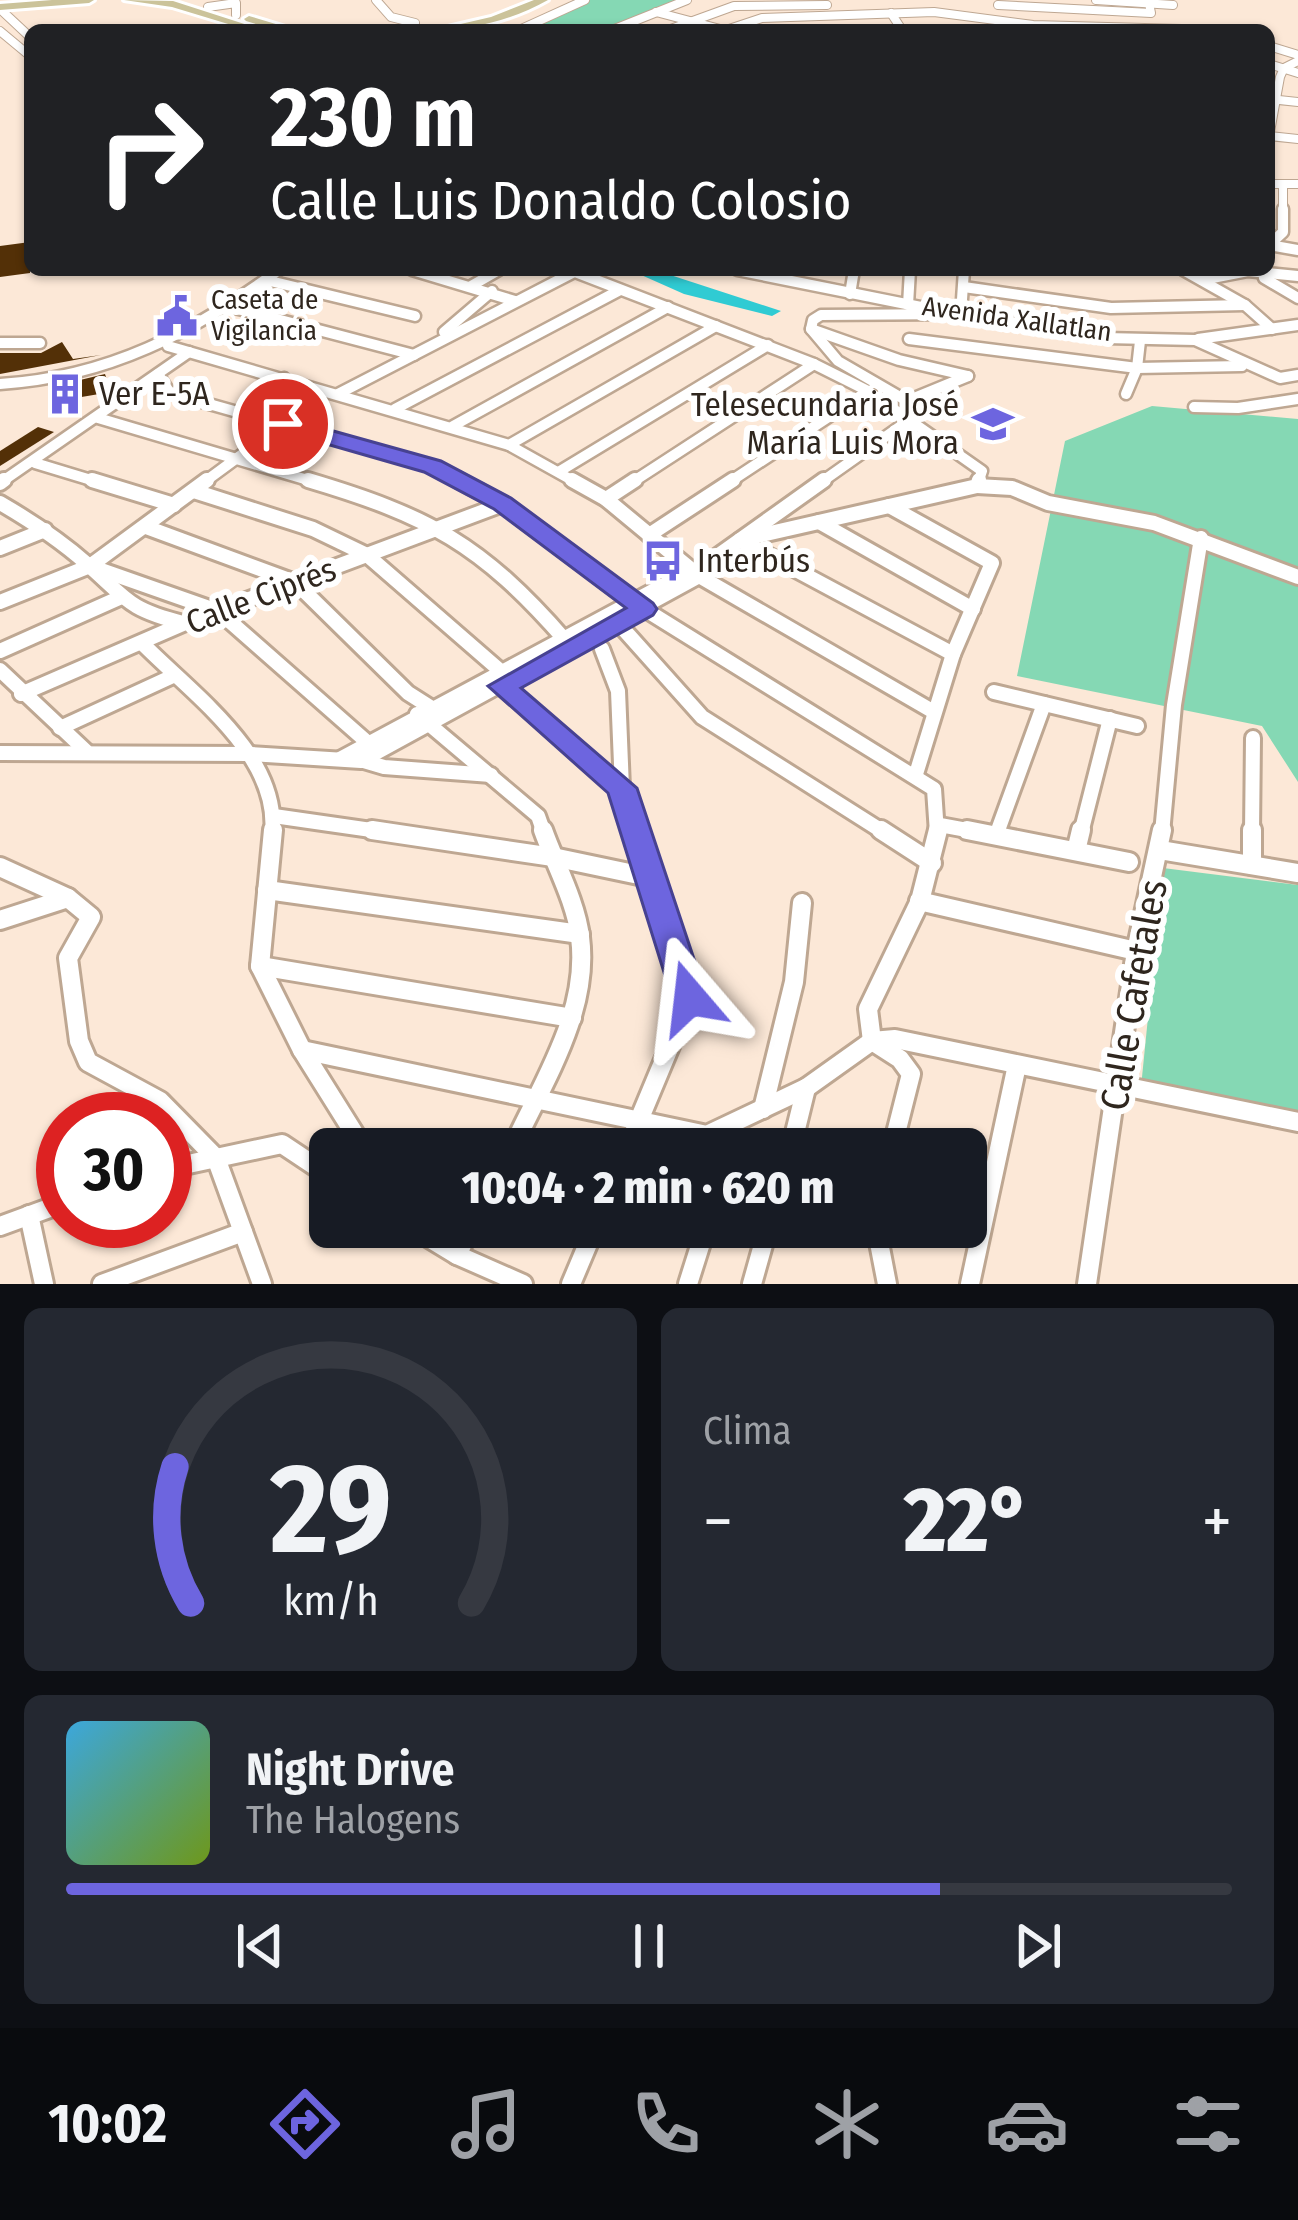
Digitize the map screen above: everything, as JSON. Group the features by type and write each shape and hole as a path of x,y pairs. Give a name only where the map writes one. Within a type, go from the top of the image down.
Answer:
{"main road":[{"path":"0,6 27,0"},
{"path":"0,6 89,0"},
{"path":"129,0 172,4 238,24"},
{"path":"183,0 208,7 238,6 273,24"},
{"path":"472,24 543,0"},
{"path":"491,24 560,0"}],"street":[{"path":"376,0 380,10 392,18 415,23"},
{"path":"532,24 585,0"},
{"path":"627,24 688,0"},
{"path":"1096,0 1173,5"},
{"path":"790,1 806,24"},
{"path":"683,24 734,6 790,1 826,5 801,15"},
{"path":"998,5 1151,13 1150,4"},
{"path":"0,6 24,31"},
{"path":"656,12 702,24"},
{"path":"744,24 801,15 934,12 1020,24"},
{"path":"934,12 942,24"},
{"path":"891,14 898,24"},
{"path":"851,15 855,24"},
{"path":"979,16 985,24"},
{"path":"0,31 24,51"},
{"path":"1275,93 1282,72 1298,58"},
{"path":"1275,68 1298,75"},
{"path":"1275,184 1298,184"},
{"path":"1275,239 1283,232 1283,184"},
{"path":"0,484 158,374 178,349 271,276"},
{"path":"434,276 515,301"},
{"path":"471,286 488,276"},
{"path":"338,394 563,276"},
{"path":"585,276 768,344 868,391 982,471 977,486"},
{"path":"850,294 853,276"},
{"path":"908,304 910,276"},
{"path":"961,314 964,276"},
{"path":"1194,276 1245,305 1273,329"},
{"path":"1202,280 1222,276"},
{"path":"1257,276 1298,298"},
{"name":"Avenida Xallatlan","path":"795,277 850,294 961,314"},
{"path":"266,280 415,316"},
{"path":"964,287 1111,308 1245,305"},
{"path":"395,409 620,290"},
{"path":"426,347 492,291"},
{"path":"227,307 414,355"},
{"path":"453,425 668,308"},
{"path":"499,680 695,573 919,413 907,401 838,361 812,329 813,320 834,314 961,314 1140,341 1195,340 1298,390"},
{"path":"509,445 716,326"},
{"name":"Avenida Xallatlan","path":"1124,337 1178,333 1195,340 1298,326"},
{"path":"812,329 968,377 907,401"},
{"path":"909,339 1137,368 1247,366"},
{"path":"1126,394 1137,368 1140,341"},
{"path":"0,343 40,343"},
{"path":"560,471 768,344"},
{"path":"0,388 82,384 178,349 280,381 453,425 509,445 560,471 606,500 695,573 934,712"},
{"path":"606,500 814,364"},
{"path":"158,374 170,393 245,410 433,466 503,504 638,605 934,789 940,825 932,862 919,902 868,1009 872,1041 900,1059 911,1074 897,1128"},
{"path":"1280,378 1298,375"},
{"path":"245,410 280,381"},
{"path":"649,535 868,391"},
{"path":"1195,407 1238,408 1298,399"},
{"path":"98,418 392,505 441,528 520,590 565,640"},
{"path":"0,602 90,566 283,424"},
{"path":"35,463 174,505"},
{"path":"740,540 977,486 1012,488 1048,503 1154,523 1298,578"},
{"path":"194,491 313,529 368,555 622,788"},
{"path":"0,503 45,530 90,566 119,598 155,616 185,623"},
{"name":"Calle Ciprés","path":"21,694 185,623 503,504"},
{"path":"890,506 992,563 953,654 916,774"},
{"path":"819,522 974,609"},
{"path":"146,527 295,582 425,715 538,816 580,934 581,986 572,1018 522,1128"},
{"path":"0,548 45,530"},
{"name":"Calle Cafetales","path":"1087,1284 1136,951 1160,850 1174,705 1201,538"},
{"path":"740,540 953,654"},
{"path":"90,566 218,611 368,742"},
{"path":"0,651 119,598"},
{"path":"348,759 368,742 618,622 638,605"},
{"path":"618,622 702,717 932,862"},
{"path":"142,643 251,754 274,816 260,965 302,1050 351,1128"},
{"path":"602,649 619,691 622,788 690,998 636,1128"},
{"path":"0,670 86,751"},
{"path":"60,728 173,676"},
{"path":"994,692 1137,726"},
{"path":"998,833 1044,704"},
{"path":"348,759 425,715"},
{"path":"1076,850 1110,719"},
{"path":"1252,738 1252,865"},
{"path":"0,753 251,754 491,775"},
{"path":"274,816 553,857 653,878"},
{"path":"940,825 1129,862"},
{"path":"1160,850 1298,873"},
{"path":"0,868 68,898 91,917 68,958 79,1041 88,1062 160,1101 216,1158 262,1284"},
{"path":"267,890 580,934"},
{"path":"0,920 68,898"},
{"path":"919,902 1136,951"},
{"path":"763,1109 793,997 801,953 802,903"},
{"path":"260,965 572,1018"},
{"path":"731,1128 806,1088 872,1041 895,1040 1298,1122"},
{"path":"302,1050 538,1097 656,1128"},
{"path":"970,1284 1017,1065"},
{"path":"796,1128 806,1088"},
{"path":"192,1163 282,1144 309,1162"},
{"path":"0,1226 36,1213"},
{"path":"29,1215 44,1284"},
{"path":"102,1284 243,1232"},
{"path":"446,1248 523,1284"},
{"path":"457,1255 460,1248"},
{"path":"571,1284 586,1248"},
{"path":"688,1284 699,1248"},
{"path":"752,1284 762,1248"},
{"path":"880,1248 887,1284"}],"green space":[{"path":"585,0 677,0 615,24 542,24"},
{"path":"1152,406 1298,419 1298,782 1262,726 1017,676 1065,441"},
{"path":"1163,868 1298,885 1298,1128 1140,1097"}],"building":[{"path":"24,243 24,274 0,277 0,246"},
{"path":"62,342 73,359 101,355 0,374 0,353 41,353"},
{"path":"105,374 111,392 52,402 51,387"},
{"path":"38,427 54,432 0,466 0,451"}],"waterway":[{"path":"654,276 772,311"}],"place":[{"name":"Caseta de Vigilancia","path":"177,316"},
{"name":"Ver E-5A","path":"65,394"},
{"name":"Telesecundaria José María Luis Mora","path":"993,424"},
{"name":"Interbús","path":"663,561"}],"route":[{"path":"283,424 433,466 503,504 644,609 502,686 622,788 690,998"}]}
